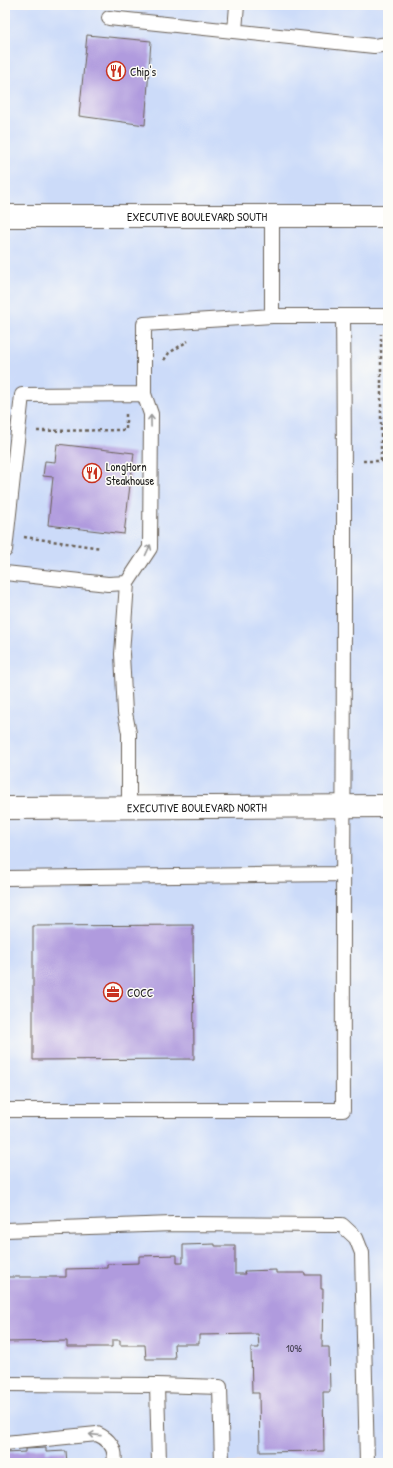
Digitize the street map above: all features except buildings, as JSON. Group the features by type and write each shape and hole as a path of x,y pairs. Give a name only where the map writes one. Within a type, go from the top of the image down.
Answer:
{"street":[{"name":"EXECUTIVE BOULEVARD SOUTH","path":"5,216 388,216"},
{"name":"EXECUTIVE BOULEVARD NORTH","path":"5,808 388,806"}],"lane":[{"path":"235,31 237,5"},
{"path":"109,18 374,46 388,44"},
{"path":"272,216 272,316"},
{"path":"129,808 128,734 125,713 122,654 127,583 150,548 151,414 144,394 144,324 272,316 384,316"},
{"path":"5,1110 343,1110 342,874 345,461 343,317"},
{"path":"5,550 22,395 144,394"},
{"path":"5,573 108,584 127,583"},
{"path":"5,878 342,874"},
{"path":"5,1230 173,1224 342,1225 356,1238 362,1253 367,1463"},
{"path":"5,1384 220,1387 222,1463"},
{"path":"156,1385 159,1463"},
{"path":"5,1443 97,1434 107,1438 112,1446 114,1463"}],"path":[{"path":"381,461 384,316"},
{"path":"144,369 162,369 165,358 169,352 189,341"},
{"path":"35,439 36,431 126,430 126,394"},
{"path":"345,461 388,461"},
{"path":"24,529 23,537 101,548"}],"shaded area":[{"path":"5,5 388,5 388,1463 5,1463"}],"place":[{"name":"Chip's","path":"116,71"},
{"name":"LongHorn Steakhouse","path":"92,473"},
{"name":"COCC","path":"113,992"}]}
